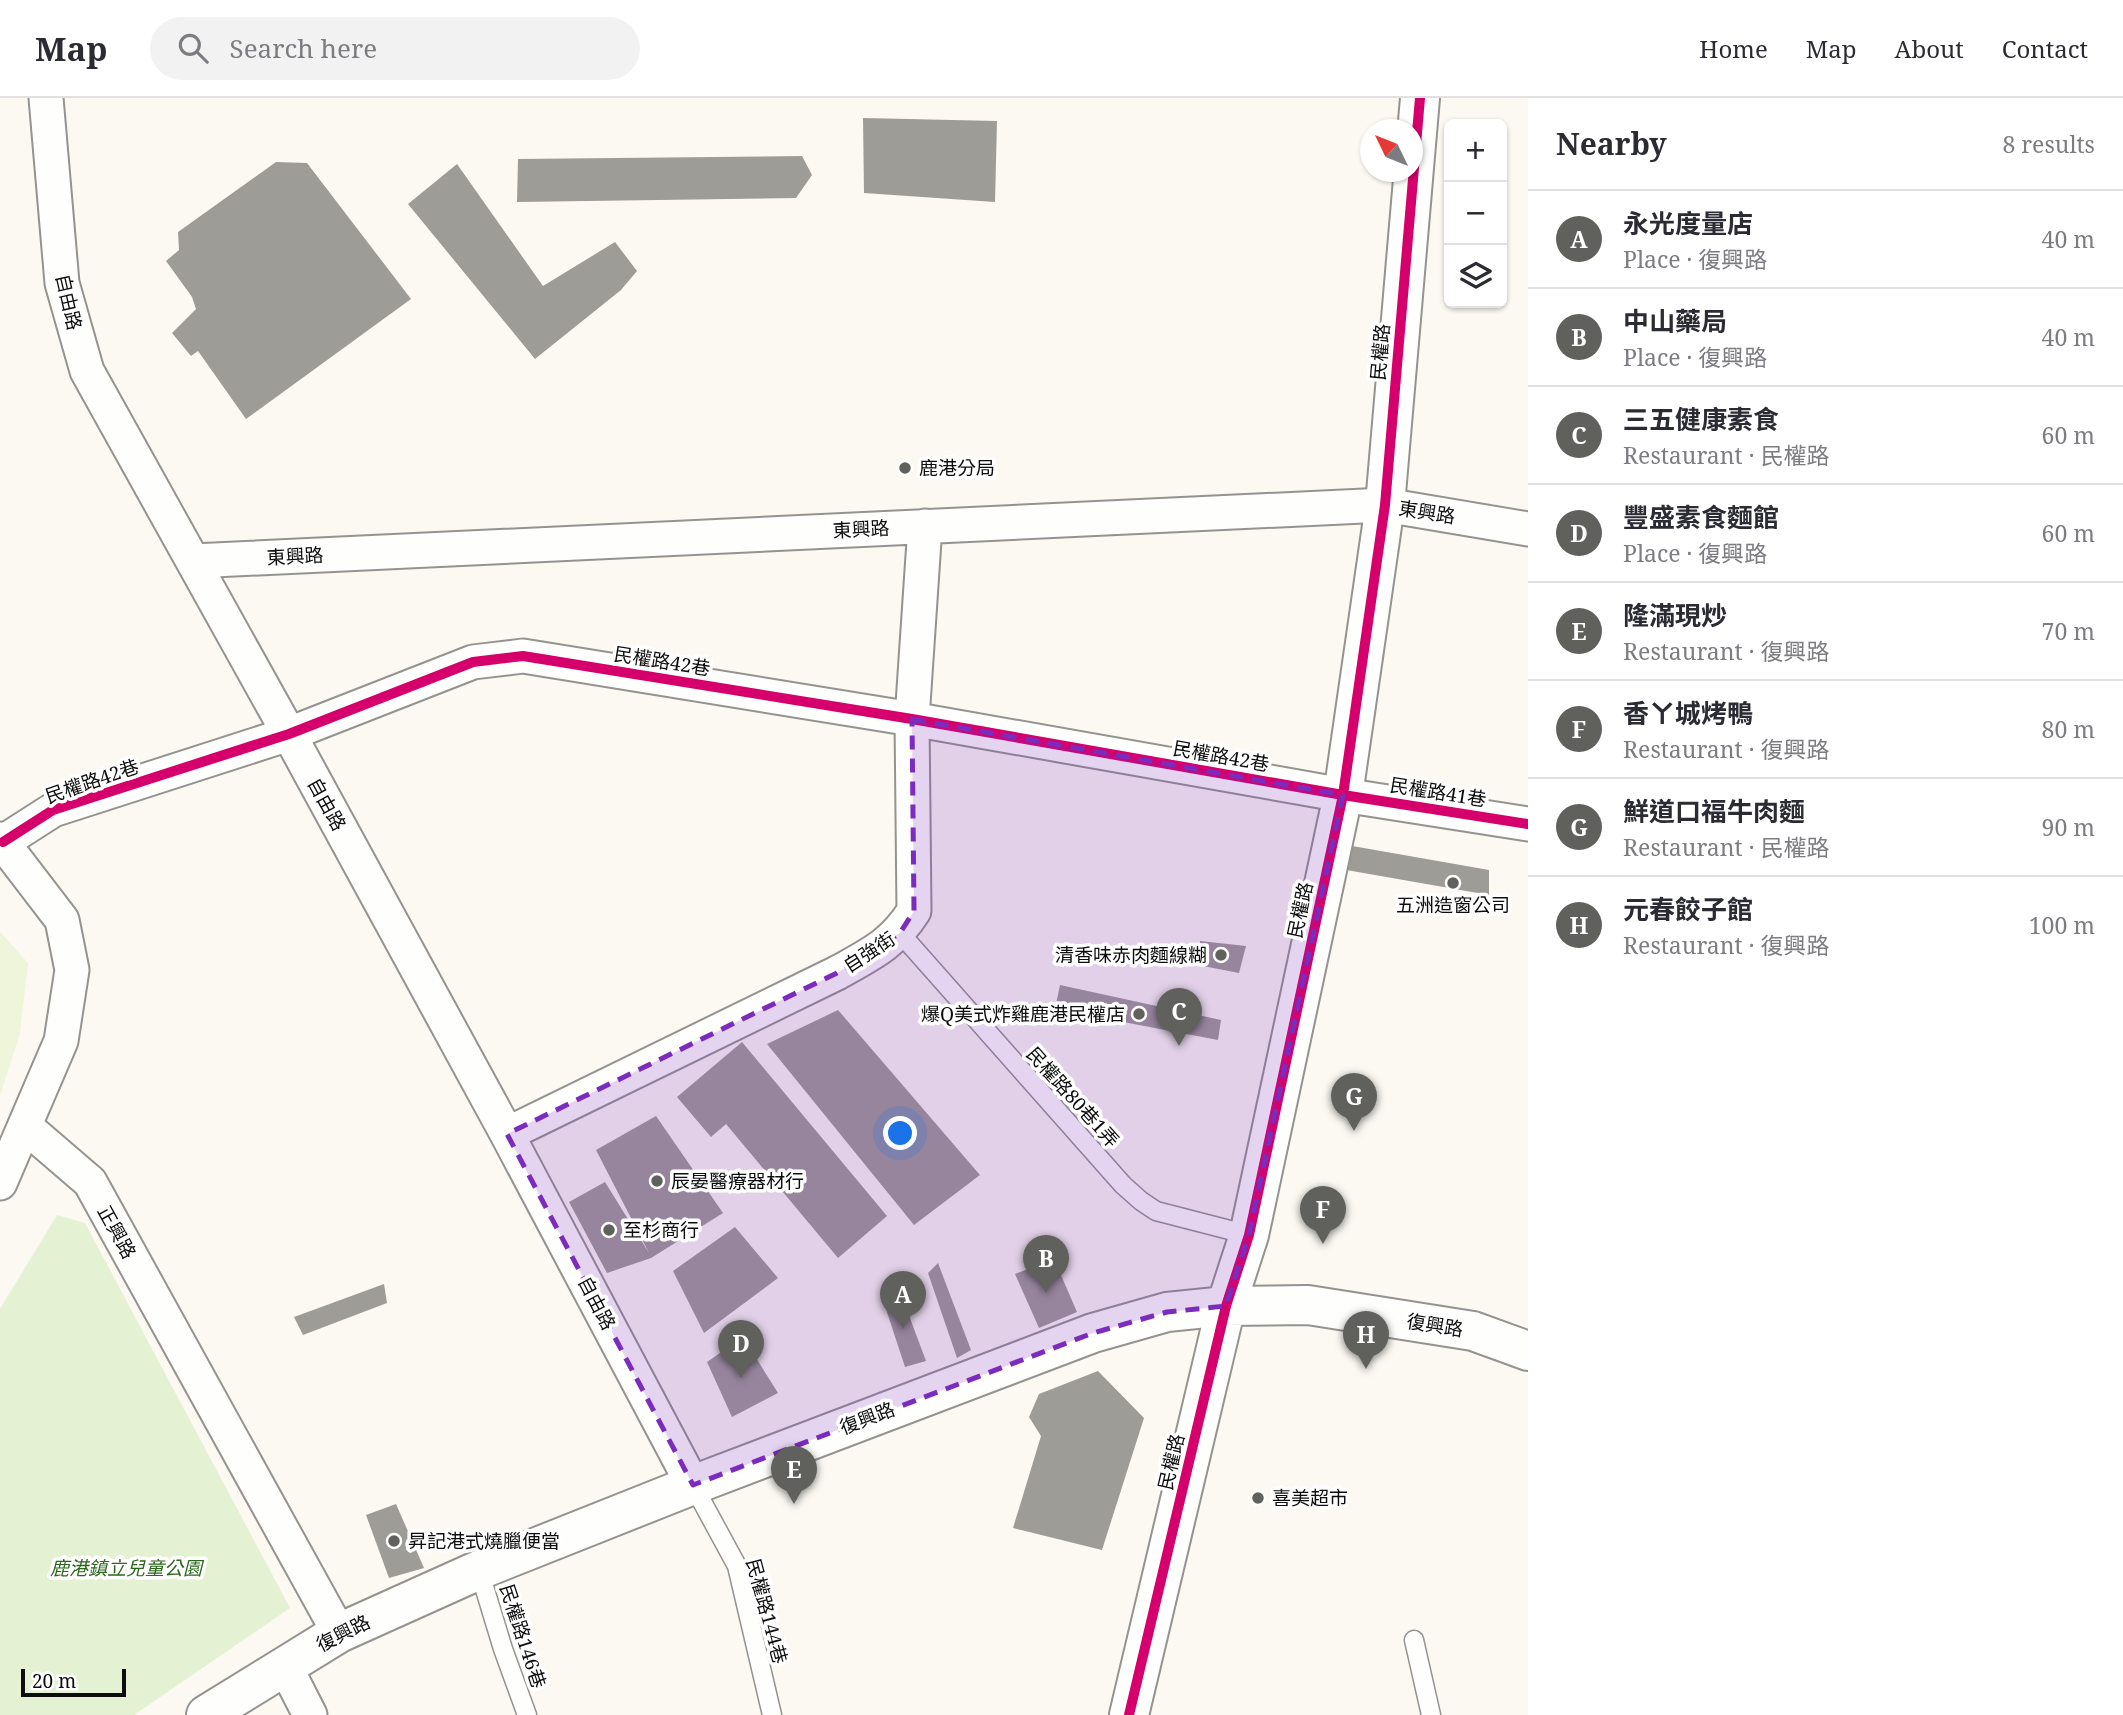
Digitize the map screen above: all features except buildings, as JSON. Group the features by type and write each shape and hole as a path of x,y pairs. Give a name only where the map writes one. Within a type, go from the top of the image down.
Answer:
{"street":[{"name":"自由路","path":"46,98 62,283 87,371 507,1134 693,1485"},
{"name":"民權路","path":"1129,1715 1226,1306 1249,1235 1343,795 1385,505 1420,98"},
{"name":"東興路","path":"192,561 1385,505 1528,529"},
{"name":"自強街","path":"507,1134 837,973 900,933 914,911 912,719 925,526"},
{"name":"民權路42巷","path":"2,841 53,810 289,734 473,662 523,656 912,719 1343,795"},
{"name":"民權路41巷","path":"1343,795 1528,824"},
{"path":"0,1183 61,1041 72,970 62,920 2,841"},
{"name":"正興路","path":"26,1127 90,1182 340,1633"},
{"name":"復興路","path":"206,1715 340,1633 479,1570 693,1485 1093,1333 1167,1312 1226,1306 1308,1305 1473,1331 1528,1351"},
{"path":"285,1666 310,1715"}],"lane":[{"name":"民權路80巷1弄","path":"900,933 1123,1185 1141,1201 1156,1211 1249,1235"},
{"name":"民權路144巷","path":"693,1485 737,1566 772,1715"},
{"name":"民權路146巷","path":"479,1570 527,1715"},
{"path":"1414,1640 1431,1715"}],"highlighted area":[{"path":"912,719 1343,795 1249,1235 1226,1306 1167,1312 1093,1333 693,1485 507,1134 837,973 900,933 914,911"}],"green space":[{"path":"0,932 28,963 20,1033 0,1096"},
{"name":"鹿港鎮立兒童公園","path":"57,1215 85,1223 290,1608 134,1715 0,1715 0,1309"}],"cycle path":[{"path":"1129,1715 1226,1306 1249,1235 1343,795 1385,505 1420,98"},
{"path":"3,842 53,810 289,734 473,662 523,656 1528,824"}],"place":[{"name":"鹿港分局","path":"905,468"},
{"name":"五洲造窗公司","path":"1453,883"},
{"name":"清香味赤肉麵線糊","path":"1221,955"},
{"name":"爆Q美式炸雞鹿港民權店","path":"1139,1014"},
{"name":"三五健康素食","path":"1179,1046"},
{"name":"鮮道口福牛肉麵","path":"1354,1131"},
{"name":"辰晏醫療器材行","path":"657,1181"},
{"name":"至杉商行","path":"609,1230"},
{"name":"香ㄚ城烤鴨","path":"1323,1244"},
{"name":"中山藥局","path":"1046,1293"},
{"name":"永光度量店","path":"903,1329"},
{"name":"元春餃子館","path":"1366,1369"},
{"name":"豐盛素食麵館","path":"741,1378"},
{"name":"喜美超市","path":"1258,1498"},
{"name":"隆滿現炒","path":"794,1504"},
{"name":"昇記港式燒臘便當","path":"394,1541"}]}
